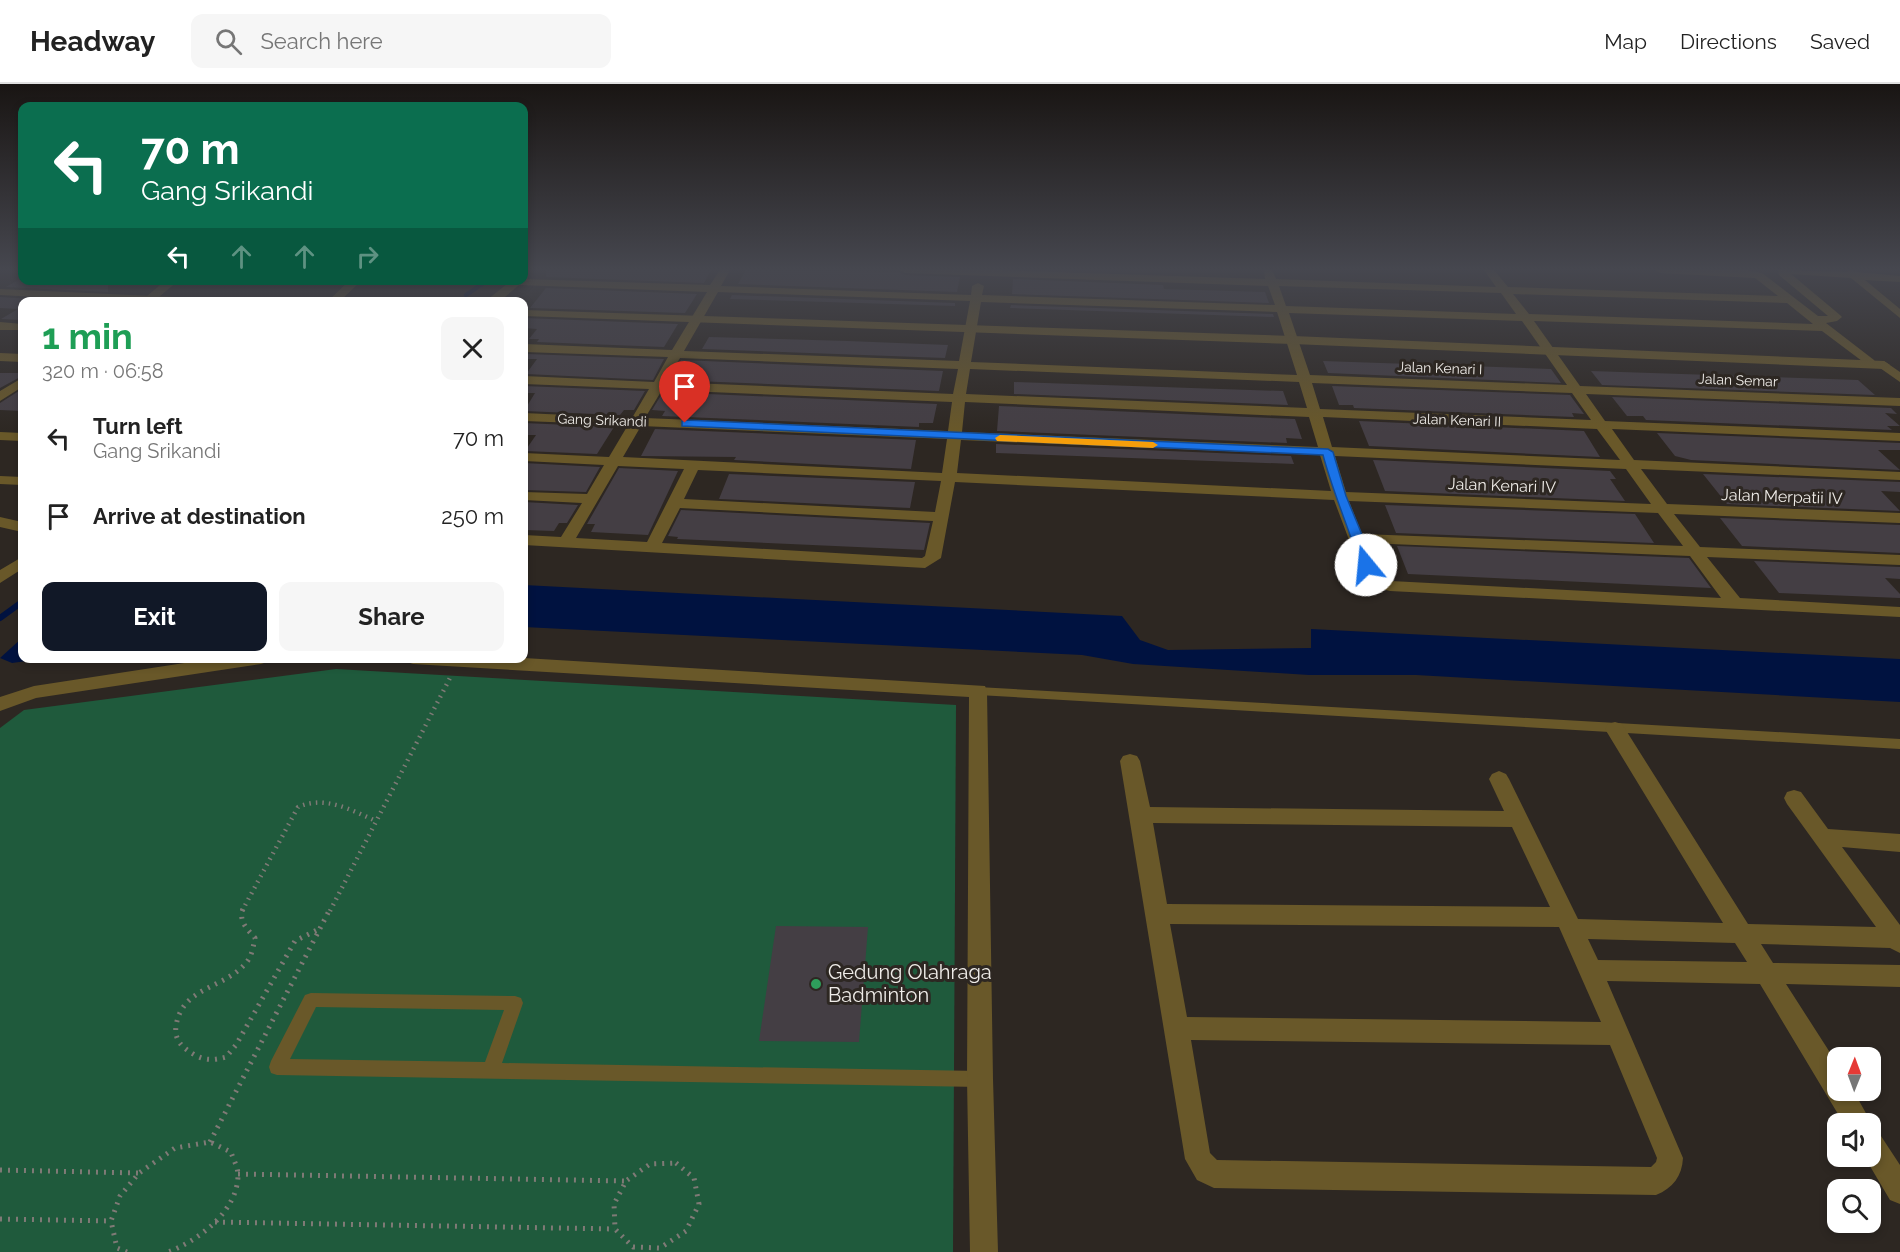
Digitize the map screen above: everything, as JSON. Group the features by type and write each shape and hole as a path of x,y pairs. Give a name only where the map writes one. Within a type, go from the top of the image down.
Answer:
{"street":[{"path":"567,541 638,421 674,354 694,325"},
{"path":"835,325 1293,340 1900,365"},
{"path":"528,540 925,563 933,558 942,517 964,365 973,325"},
{"path":"1287,325 1340,496 1371,577 1376,582 1390,586 1900,612"},
{"path":"1532,325 1601,426 1735,604"},
{"path":"1823,325 1870,363"},
{"path":"0,326 18,327"},
{"path":"528,348 1304,378"},
{"path":"0,357 18,358"},
{"path":"1884,365 1900,378"},
{"name":"Jalan Kenari I","path":"1304,378 1575,388"},
{"name":"Jalan Kenari II","path":"528,380 1900,437"},
{"path":"1,396 18,385"},
{"name":"Jalan Semar","path":"1575,388 1900,402"},
{"path":"1,396 18,396"},
{"name":"Gang Srikandi","path":"528,417 1900,476"},
{"path":"0,436 18,437"},
{"name":"Jalan Kenari IV","path":"528,457 1663,510"},
{"path":"652,548 693,466"},
{"path":"0,480 18,481"},
{"path":"528,496 592,499"},
{"path":"674,503 942,517"},
{"name":"Jalan Merpatii IV","path":"1663,510 1900,518"},
{"path":"0,522 18,526"},
{"path":"1357,537 1900,560"},
{"path":"0,578 18,565"},
{"path":"0,704 34,692 228,663"},
{"path":"494,663 978,691 980,1079 984,1252"},
{"path":"1615,729 1827,1072"},
{"path":"1130,761 1198,1159 1207,1170 1214,1174 1656,1180 1670,1167 1670,1158 1591,970 1499,779"},
{"path":"1794,798 1899,939"},
{"path":"1141,815 1517,819"},
{"path":"1823,837 1900,843"},
{"path":"1157,914 1568,923 1899,939"},
{"path":"1591,970 1900,976"},
{"path":"1175,1028 1616,1034"},
{"path":"1881,1160 1900,1190"}],"lane":[{"path":"978,691 1900,744"},
{"path":"492,1070 515,1004 311,1000 277,1067 980,1079"}],"path":[{"path":"210,1142 458,663"},
{"path":"321,928 295,940 236,1045 226,1057 203,1060 182,1047 175,1036 176,1018 186,1004 200,990 234,974 249,957 255,938 243,924 241,913 298,807 307,802 319,800 376,821"},
{"path":"128,1252 117,1248 111,1221 120,1196 139,1173 175,1148 210,1142 231,1152 238,1174 231,1198 215,1222 180,1249 168,1252"},
{"path":"676,1163 694,1178 699,1204 686,1231 660,1248 633,1247 615,1229 614,1204 626,1181 650,1164 676,1163"},
{"path":"0,1170 139,1173"},
{"path":"238,1174 626,1181"},
{"path":"0,1219 111,1221"},
{"path":"215,1222 615,1229"}],"green space":[{"path":"336,669 956,705 953,1252 0,1252 0,728 24,710"}],"water":[{"path":"528,585 1122,616 1140,640 1168,650 1311,648 1311,629 1900,659 1900,702 1416,675 1309,675 1133,664 1082,655 528,627"},
{"path":"18,642 18,662 12,663 0,658"}],"building":[{"path":"528,325 678,325 664,347 537,342 539,339 529,339 537,329 528,328"},
{"path":"709,337 948,345 945,358 702,349"},
{"path":"528,354 664,359 653,380 528,374 537,359 528,359"},
{"path":"681,360 943,371 939,391 670,380"},
{"path":"1323,361 1551,369 1561,383 1328,373"},
{"path":"1591,371 1858,380 1875,395 1602,385"},
{"path":"0,373 18,373 18,378 0,388"},
{"path":"1014,382 1283,391 1288,405 1014,394"},
{"path":"528,386 645,391 634,410 624,410 620,415 528,411 528,404 535,393 528,393"},
{"path":"1332,386 1570,395 1584,414 1572,413 1574,417 1354,408 1353,405 1339,405"},
{"path":"18,392 18,411 0,410 0,403"},
{"path":"663,392 937,404 933,423 919,423 919,427 662,416 665,411 652,410"},
{"path":"1612,397 1891,408 1897,414 1885,413 1900,426 1887,426 1892,430 1646,420 1643,416 1627,416"},
{"path":"999,406 1295,419 1302,439 1286,438 1287,443 997,431"},
{"path":"1359,421 1584,431 1600,457 1369,446"},
{"path":"528,423 614,427 597,454 528,451 528,447 536,435 528,435"},
{"path":"655,429 916,440 911,469 734,460 736,457 641,456"},
{"path":"1657,433 1900,443 1900,450 1878,450 1900,470 1691,460 1675,456"},
{"path":"996,444 1291,456 1294,464 996,453"},
{"path":"1373,460 1610,471 1616,479 1610,479 1625,501 1385,491"},
{"path":"528,463 600,467 586,492 528,490"},
{"path":"619,468 678,471 648,535 591,532 595,524 587,524"},
{"path":"729,474 915,482 910,508 719,499"},
{"path":"1703,474 1900,482 1900,492 1881,491 1900,511 1727,504"},
{"path":"528,502 578,505 567,523 559,523 554,531 528,530"},
{"path":"1385,505 1635,514 1654,543 1396,533"},
{"path":"681,510 930,523 924,550 677,539 678,537 668,536"},
{"path":"1720,518 1900,525 1900,553 1742,546"},
{"path":"1397,546 1689,558 1711,588 1408,574"},
{"path":"1754,561 1900,567 1900,579 1885,578 1900,594 1900,598 1779,593"},
{"name":"Gedung Olahraga Badminton","path":"776,926 868,927 859,1042 759,1041"}],"waterway":[{"path":"0,618 18,605"}],"slow traffic":[{"path":"1000,438 1153,445"}],"place":[{"name":"Gedung Olahraga Badminton","path":"816,984"}],"route":[{"path":"685,423 1328,452 1340,496 1366,565"}]}
